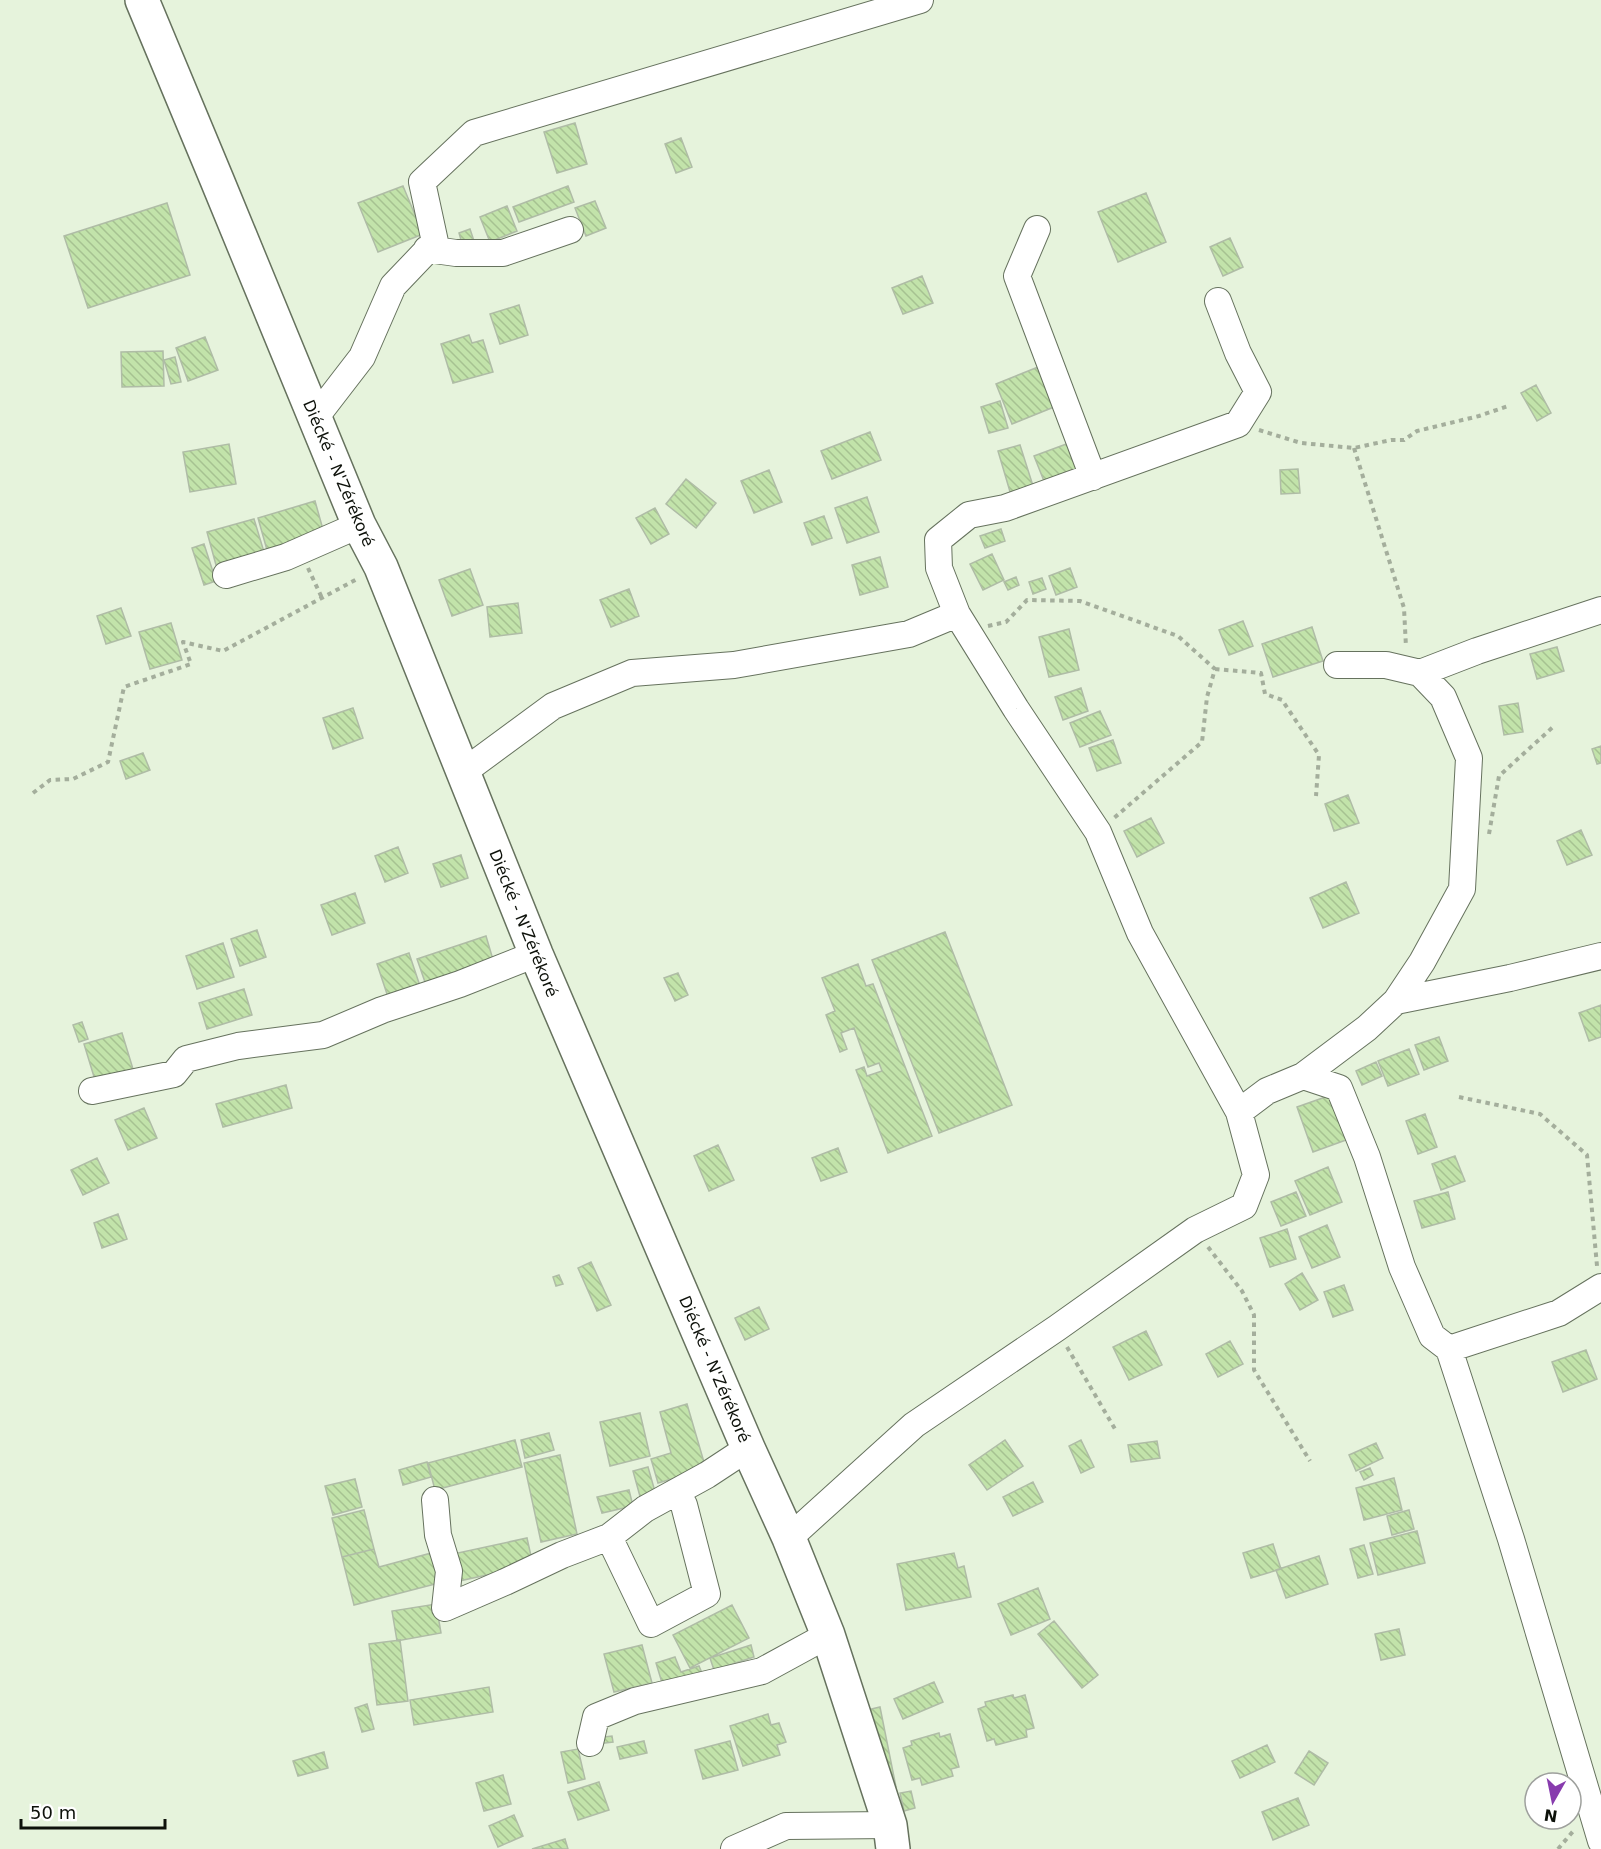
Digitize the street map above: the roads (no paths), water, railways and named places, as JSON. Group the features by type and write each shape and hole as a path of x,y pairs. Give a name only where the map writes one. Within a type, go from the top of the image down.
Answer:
{"highway":[{"name":"Diécké - N'Zérékoré","path":"142,0 359,525 381,567 536,954 748,1448 789,1538 828,1635 892,1837"}],"street":[{"path":"315,418 362,357 393,286 435,242 422,182 474,133 920,0"},
{"path":"1037,229 1017,276 1093,477"},
{"path":"428,249 456,253 503,253 570,230"},
{"path":"789,1538 914,1425 1057,1328 1195,1230 1244,1206 1256,1175 1239,1112 1140,933 1098,832 962,623 939,568 938,540 969,515 1005,508 1238,424 1258,392 1238,353 1218,301"},
{"path":"226,575 286,557 359,525"},
{"path":"1337,665 1386,666 1420,673 1477,651 1601,610"},
{"path":"462,773 553,706 632,673 734,665 962,623"},
{"path":"1239,1112 1267,1091 1303,1076 1367,1028 1396,1001 1422,962 1462,889 1469,758 1443,697 1420,673"},
{"path":"92,1090 174,1074 186,1059 238,1046 323,1035 382,1010 460,984 536,954"},
{"path":"1396,1001 1510,978 1601,956"},
{"path":"1303,1076 1339,1088 1367,1157 1402,1267 1432,1336 1449,1349 1511,1539 1601,1841"},
{"path":"1449,1349 1559,1313 1600,1287"},
{"path":"435,1500 438,1535 448,1571 445,1608 562,1555 609,1537 645,1509 707,1475 748,1448"},
{"path":"609,1537 651,1624 707,1594 684,1505"},
{"path":"590,1743 596,1717 635,1701 762,1671 828,1635"},
{"path":"734,1849 786,1826 892,1837"}]}
